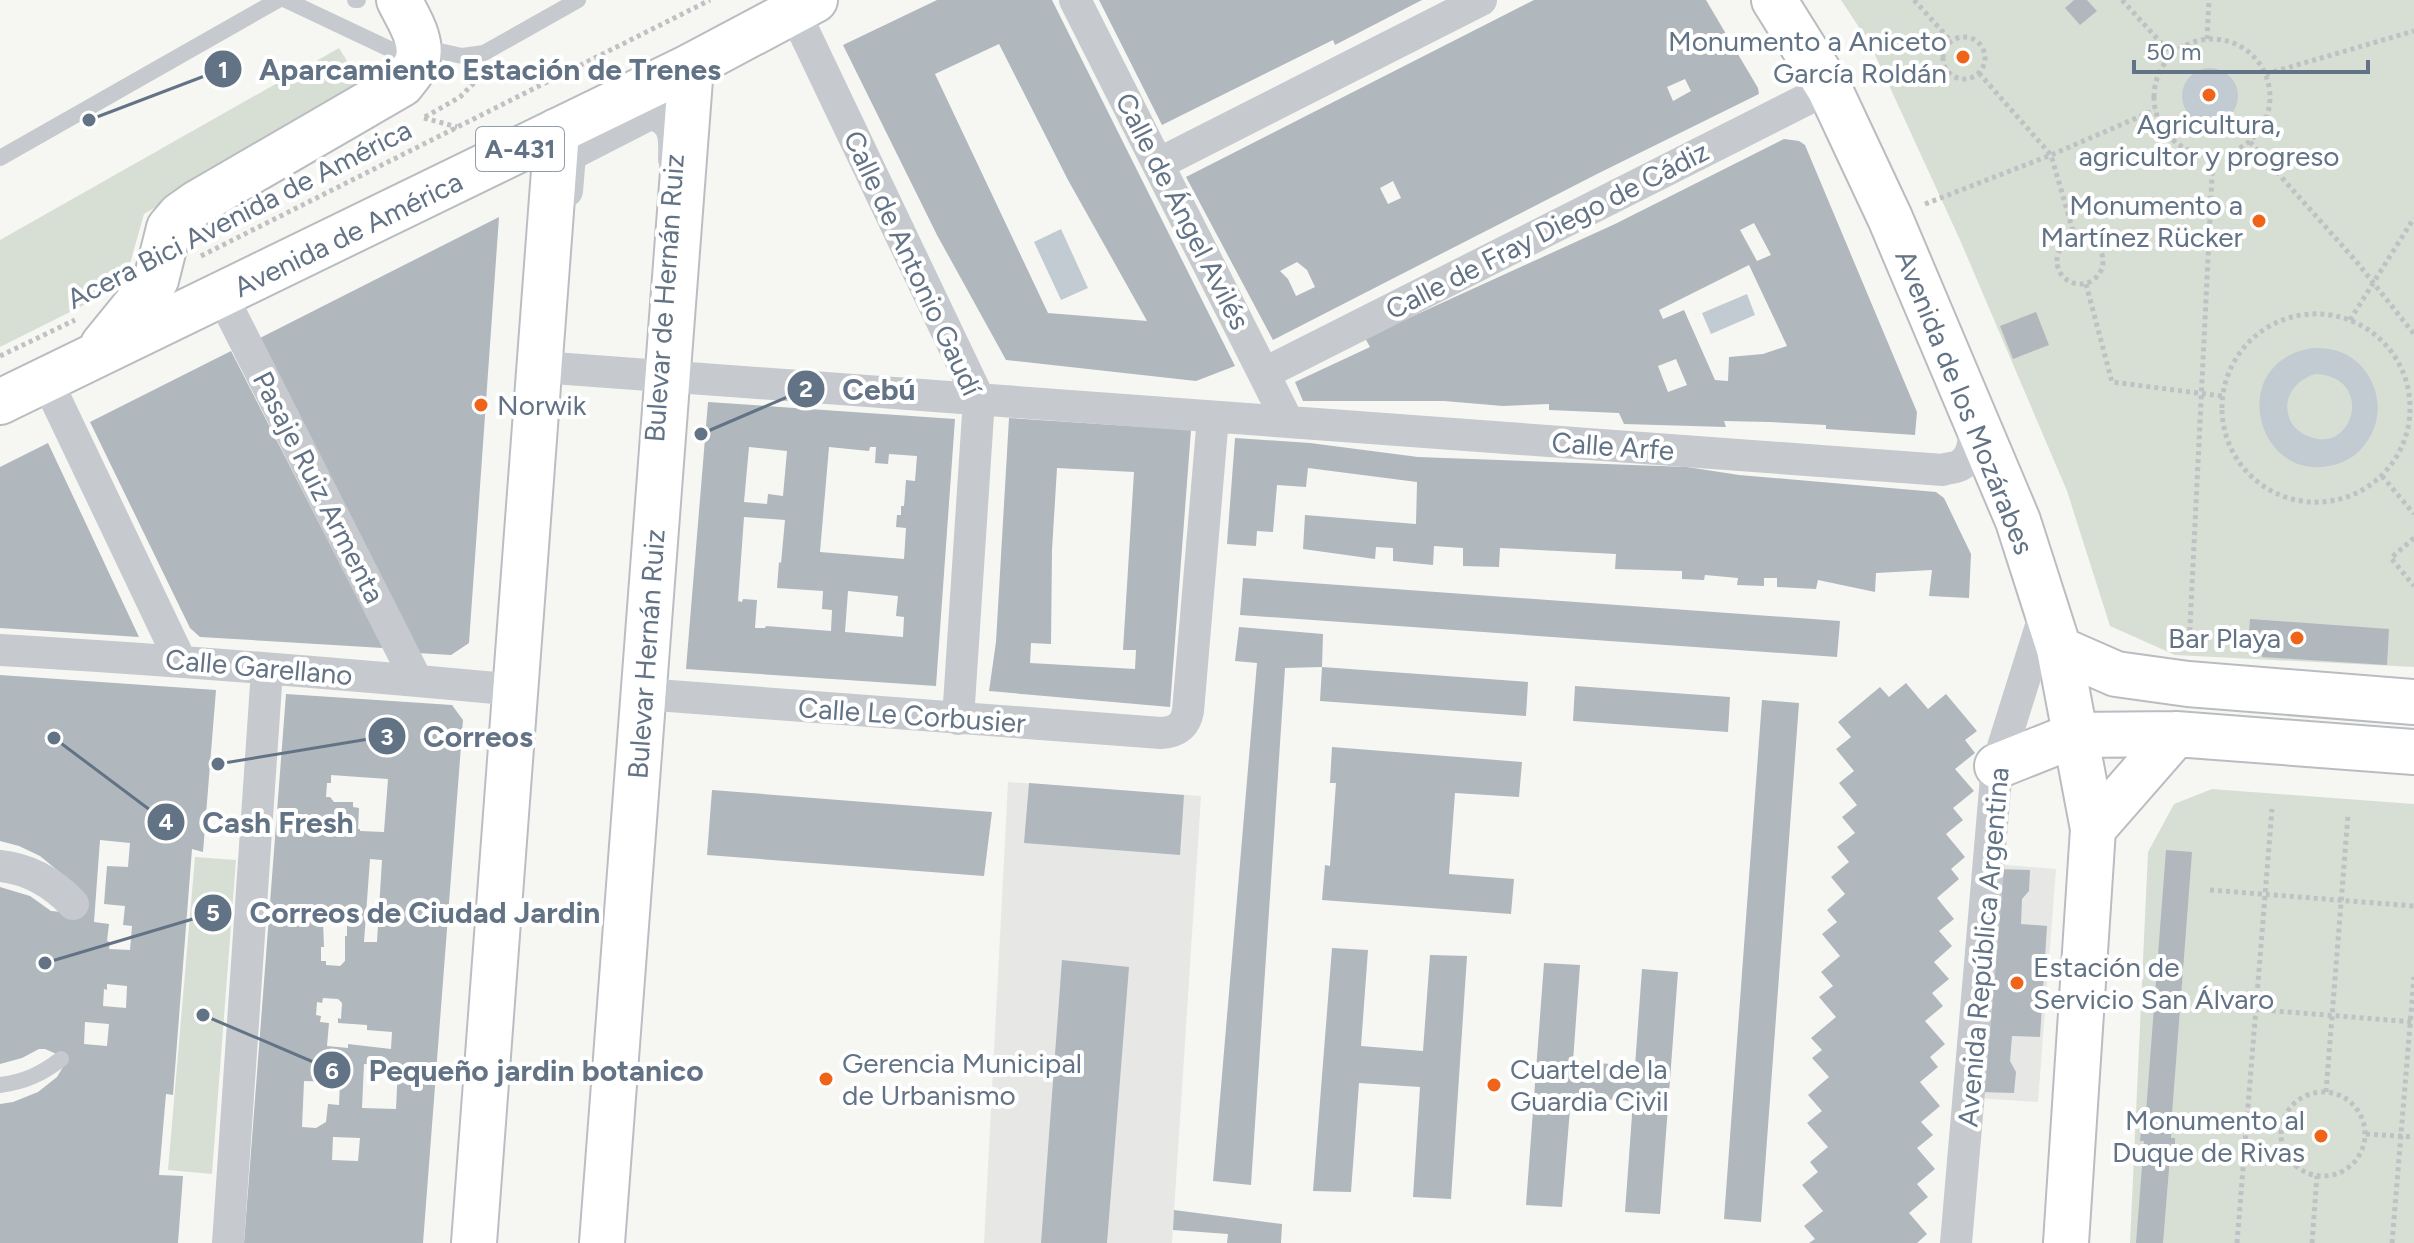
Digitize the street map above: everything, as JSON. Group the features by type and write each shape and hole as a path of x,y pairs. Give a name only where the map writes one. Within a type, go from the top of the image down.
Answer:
{"main road":[{"path":"399,0 413,27 418,54"},
{"name":"Avenida de los Mozárabes","path":"1774,0 1829,88 1890,218 2018,521 2052,630 2093,829"},
{"name":"Avenida de América","path":"89,335 222,296 691,66 805,5"},
{"name":"Avenida de América","path":"0,402 46,379 89,335 156,280 169,228 180,215 402,84 418,54"},
{"name":"Bulevar Hernán Ruiz","path":"602,1243 663,376 691,66"},
{"path":"474,1243 517,690 547,368 557,131"},
{"path":"2052,630 2116,674 2188,684 2414,702"},
{"path":"2066,1243 2093,829 2176,734"},
{"path":"1997,766 2075,735 2176,734 2414,752"}],"street":[{"name":"Calle de Ángel Avilés","path":"1075,0 1288,422"},
{"path":"1158,164 1481,0"},
{"name":"Calle de Antonio Gaudí","path":"805,5 979,399 958,719"},
{"name":"Calle de Fray Diego de Cádiz","path":"1265,373 1829,88"},
{"name":"Bulevar de Hernán Ruiz","path":"487,1243 547,368 570,155 650,114 662,116 671,125 675,141 663,376 588,1243"},
{"name":"Pasaje Ruiz Armenta","path":"222,296 416,679"},
{"name":"Calle Arfe","path":"547,368 1943,470 1957,467 1968,459 1974,444 1974,418"},
{"path":"1213,417 1235,409 1248,400 1265,373"},
{"path":"46,379 180,660"},
{"name":"Calle Le Corbusier","path":"643,694 958,719 1173,732 1186,721 1188,711 1213,417"},
{"name":"Avenida República Argentina","path":"1956,1243 1997,766 2052,630"},
{"name":"Calle Garellano","path":"0,650 180,660 517,690"},
{"path":"228,1243 267,670"},
{"path":"0,866 46,881 73,904"}],"lane":[{"path":"0,158 278,0"},
{"path":"286,0 418,54 462,56 484,53 578,0"},
{"path":"0,1085 19,1083 36,1076 61,1059"}],"path":[{"name":"Acera Bici Avenida de América","path":"156,280 710,0"},
{"path":"1914,0 1951,41"},
{"path":"2122,0 2172,55"},
{"path":"2207,39 2209,0"},
{"path":"2266,74 2414,31"},
{"path":"1965,36 1978,41 1983,47 1986,61 1979,73 1966,79 1953,76 1948,71 1944,66 1943,52 1951,41 1965,36"},
{"path":"2207,39 2242,47 2256,59 2266,74 2270,92 2269,110 2262,128 2250,142 2233,152 2213,156 2193,153 2176,143 2162,129 2155,110 2154,90 2160,71 2172,55 2189,44 2207,39"},
{"path":"1979,73 2051,155 2075,238"},
{"path":"457,127 423,118 460,97"},
{"path":"1924,204 2051,155 2155,110"},
{"path":"2250,142 2374,282 2414,334"},
{"path":"2188,684 2213,156"},
{"path":"2350,320 2414,218"},
{"path":"2075,238 2091,240 2098,245 2104,259 2099,274 2086,284 2071,283 2057,266 2062,245 2075,238"},
{"path":"2086,284 2112,382 2222,396"},
{"path":"2322,313 2350,320 2377,335 2398,360 2409,389 2410,421 2401,451 2382,476 2361,492 2337,501 2311,503 2285,497 2262,486 2243,468 2229,446 2222,421 2222,396 2230,368 2245,345 2267,326 2294,316 2322,313"},
{"name":"Acera Bici Avenida de América","path":"0,356 89,335"},
{"path":"2382,476 2414,514"},
{"path":"2414,538 2391,558 2414,586"},
{"path":"2237,1243 2272,809"},
{"path":"2326,1092 2348,815"},
{"path":"2210,890 2414,906"},
{"path":"2392,1243 2414,977"},
{"path":"2200,1005 2412,1022"},
{"path":"2317,1091 2326,1092 2344,1097 2355,1106 2366,1134 2358,1158 2348,1168 2336,1174 2317,1176 2296,1168 2286,1157 2280,1130 2292,1104 2317,1091"},
{"path":"2191,1122 2280,1130"},
{"path":"2366,1134 2414,1137"},
{"path":"2312,1243 2317,1176"}],"shaded area":[{"path":"1841,0 2414,0 2414,667 2175,655 2110,626 2067,491 1960,240 1870,44"},
{"path":"339,48 362,85 144,214 124,285 0,347 0,240"},
{"path":"2210,68 2230,76 2238,96 2230,116 2210,124 2190,116 2182,96 2190,76"},
{"path":"1061,229 1088,288 1061,300 1034,242"},
{"path":"1747,294 1755,315 1711,334 1702,313"},
{"path":"2310,348 2344,353 2365,370 2376,395 2378,408 2371,435 2359,451 2336,465 2305,466 2286,458 2271,443 2262,424 2259,404 2263,384 2275,366 2294,353","holes":["2315,374 2334,378 2346,387 2351,399 2352,413 2347,425 2338,435 2325,439 2307,436 2295,427 2288,414 2291,392 2301,381"]},
{"path":"1008,782 1201,796 1172,1243 984,1243"},
{"path":"2212,789 2414,804 2414,1243 2130,1243 2148,852 2174,804"},
{"path":"195,857 236,860 212,1174 168,1170"},
{"name":"Estación de Servicio San Álvaro","path":"1995,864 2056,869 2038,1102 1977,1098"}],"building":[{"path":"937,0 1052,0 1235,366 1196,381 1006,360 937,235 843,45","holes":["999,44 1068,180 1147,321 1048,313 935,74"]},
{"path":"1099,0 1422,0 1335,45 1333,40 1162,125"},
{"path":"1534,0 1706,0 1759,94 1273,340 1186,177","holes":["1685,79 1691,91 1673,101 1667,87","1393,181 1401,198 1388,204 1380,188","1297,262 1307,270 1315,287 1296,296 1288,279 1280,271"]},
{"path":"2074,0 2087,0 2097,11 2080,25 2065,8"},
{"path":"1784,139 1805,145 1917,412 1915,435 1769,422 1724,421 1726,427 1624,424 1619,413 1549,410 1549,404 1503,406 1444,401 1303,401 1295,382 1370,347 1365,338 1615,224","holes":["1754,223 1771,255 1757,261 1740,230","1749,265 1787,346 1763,354 1729,357 1728,381 1715,380 1684,310 1663,319 1659,310","1676,359 1687,385 1668,392 1658,366"]},
{"path":"499,217 469,643 451,655 417,653 260,338"},
{"path":"2036,312 2049,345 2013,359 2000,326"},
{"path":"231,351 383,648 200,637 190,628 90,422"},
{"path":"708,402 955,419 936,686 686,669","holes":["749,447 787,451 783,496 768,494 767,504 744,502","829,447 869,451 870,447 876,447 875,463 888,464 889,454 917,456 915,481 906,480 904,506 901,506 901,515 897,515 896,527 906,528 904,559 820,552","744,517 785,520 777,588 823,591 822,609 832,610 831,631 766,626 755,628 757,600 738,601","848,591 898,596 896,616 904,617 903,637 845,632"]},
{"path":"1009,418 1191,430 1170,707 989,691 996,642","holes":["1057,468 1134,472 1123,650 1136,650 1135,669 1030,663 1031,643 1051,644"]},
{"path":"1235,438 1310,443 1418,457 1687,467 1739,475 1936,492 1944,498 1971,554 1969,598 1929,596 1932,570 1876,573 1875,592 1818,580 1816,589 1777,587 1777,578 1764,578 1764,586 1737,585 1738,578 1705,575 1704,580 1682,579 1682,571 1615,569 1616,554 1500,548 1499,567 1463,566 1463,548 1434,546 1433,565 1393,561 1393,548 1376,547 1375,559 1303,549 1305,515 1416,524 1417,482 1308,468 1306,487 1277,485 1273,532 1257,531 1256,546 1227,544"},
{"path":"48,443 139,637 0,628 0,467"},
{"path":"1243,578 1840,621 1837,657 1240,615"},
{"path":"2250,619 2389,629 2387,665 2262,657 2262,650 2248,649"},
{"path":"1239,627 1323,634 1322,667 1285,668 1251,1185 1213,1181 1257,663 1235,661"},
{"path":"1322,667 1528,682 1526,716 1320,701"},
{"path":"0,675 216,690 203,852 192,849 173,1095 166,1094 159,1175 183,1176 178,1243 0,1243 0,1104 38,1092 57,1077 63,1067 59,1055 45,1049 0,1064 0,887 30,896 51,911 63,912 68,879 40,856 0,841","holes":["100,840 130,843 128,867 107,866 104,904 125,906 123,925 132,926 130,950 109,949 109,924 94,922","107,984 127,986 126,1008 103,1006 104,989 107,990","85,1022 109,1024 107,1046 84,1044"]},
{"path":"1906,683 1928,709 1946,694 1977,731 1965,740 1975,753 1955,769 1974,791 1953,808 1963,820 1946,834 1965,857 1951,869 1959,879 1937,898 1954,919 1939,931 1952,946 1934,962 1949,979 1932,993 1943,1006 1925,1021 1945,1044 1930,1057 1938,1067 1920,1082 1940,1106 1921,1122 1933,1135 1917,1148 1935,1169 1917,1184 1928,1197 1909,1213 1927,1234 1917,1243 1809,1243 1815,1239 1804,1226 1823,1211 1802,1185 1818,1172 1810,1162 1828,1147 1807,1123 1822,1111 1808,1095 1829,1077 1812,1058 1822,1050 1811,1038 1836,1017 1819,997 1833,986 1821,972 1840,956 1822,934 1837,922 1827,910 1845,894 1831,877 1849,862 1837,847 1855,833 1842,817 1857,805 1839,783 1854,771 1836,749 1851,737 1838,722 1880,687 1889,697"},
{"path":"1575,686 1730,697 1728,732 1573,721"},
{"path":"286,694 452,705 463,720 423,1243 244,1243","holes":["331,775 388,779 384,832 360,831 359,808 353,807 353,802 334,802 326,797 327,783 331,783","370,859 382,860 377,942 364,942","343,918 347,925 345,961 340,966 326,965 326,961 321,961 323,921","323,998 338,999 342,1003 338,1023 367,1025 367,1030 392,1032 391,1049 348,1044 348,1048 327,1046 329,1023 320,1022 321,1016 316,1015 317,1002 322,1003","364,1064 398,1066 396,1109 362,1108","304,1081 340,1082 339,1105 328,1104 326,1122 316,1128 302,1127","333,1137 360,1138 358,1161 332,1160"]},
{"path":"1762,700 1799,703 1761,1222 1724,1219"},
{"path":"1332,747 1522,762 1519,797 1455,793 1449,874 1514,879 1511,914 1322,900 1325,865 1330,866 1336,783 1330,783"},
{"path":"1029,783 1184,795 1180,855 1024,843"},
{"path":"712,790 992,812 984,876 707,855"},
{"path":"2166,850 2192,852 2172,1114 2177,1115 2177,1120 2172,1120 2171,1138 2175,1138 2175,1144 2171,1144 2163,1243 2136,1243 2144,1141 2140,1141 2143,1112 2146,1112"},
{"name":"Estación de Servicio San Álvaro","path":"1996,869 2030,870 2029,891 2022,899 2021,924 2047,926 2040,1037 2012,1036 2010,1061 2016,1072 2014,1093 1980,1092"},
{"path":"1332,948 1368,950 1361,1046 1423,1051 1430,955 1467,956 1451,1199 1413,1197 1420,1087 1359,1083 1351,1192 1313,1191"},
{"path":"1062,960 1129,967 1107,1243 1041,1243"},
{"path":"1544,963 1580,965 1573,1061 1635,1066 1642,969 1678,972 1660,1214 1625,1212 1633,1101 1571,1097 1562,1207 1526,1205"},
{"path":"1174,1210 1282,1224 1281,1243 1227,1243 1228,1234 1173,1230"}],"place":[{"name":"Monumento a Aniceto García Roldán","path":"1963,57"},
{"name":"Agricultura, agricultor y progreso","path":"2209,95"},
{"name":"Aparcamiento Estación de Trenes","path":"89,120"},
{"name":"Monumento a Martínez Rücker","path":"2259,221"},
{"name":"Norwik","path":"481,405"},
{"name":"Cebú","path":"701,434"},
{"name":"Bar Playa","path":"2297,638"},
{"name":"Cash Fresh","path":"54,738"},
{"name":"Correos","path":"218,764"},
{"name":"Correos de Ciudad Jardin","path":"45,963"},
{"name":"Estación de Servicio San Álvaro","path":"2017,983"},
{"name":"Pequeño jardin botanico","path":"203,1015"},
{"name":"Gerencia Municipal de Urbanismo","path":"826,1079"},
{"name":"Cuartel de la Guardia Civil","path":"1494,1085"},
{"name":"Monumento al Duque de Rivas","path":"2321,1136"}]}
